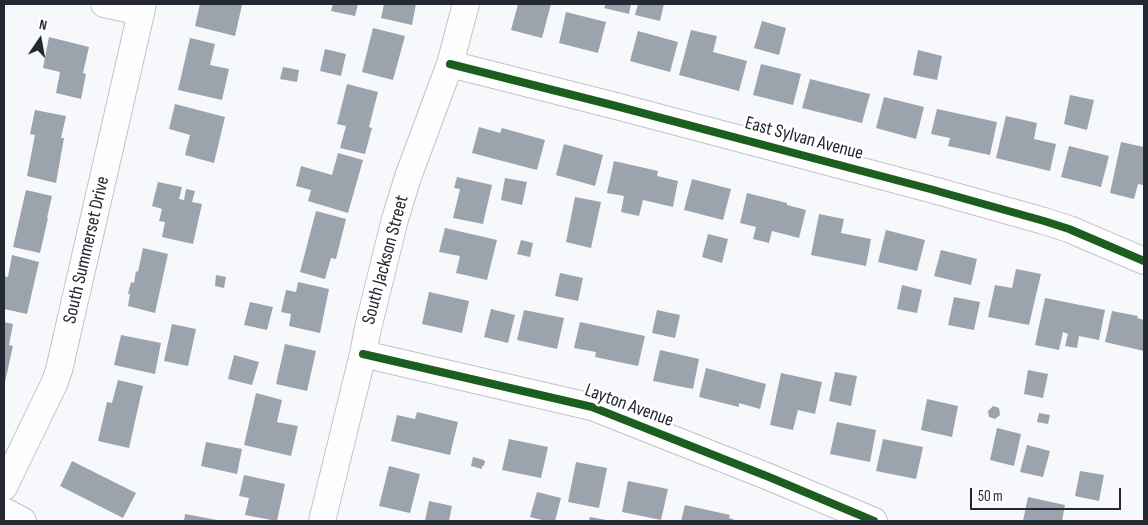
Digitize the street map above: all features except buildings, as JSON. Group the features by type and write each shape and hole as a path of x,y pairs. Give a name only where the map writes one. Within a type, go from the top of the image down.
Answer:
{"street":[{"path":"104,4 142,8"},
{"name":"South Jackson Street","path":"322,521 395,219 408,177 450,64 466,4"},
{"name":"South Summerset Drive","path":"4,487 60,370 142,8"},
{"name":"East Sylvan Avenue","path":"450,64 1044,221 1144,261"},
{"name":"Layton Avenue","path":"363,354 592,407 874,521"},
{"path":"4,511 24,521"}],"cycle path":[{"path":"450,64 616,106 1044,221 1069,229 1144,261"},
{"path":"363,354 592,407 874,521"}]}
